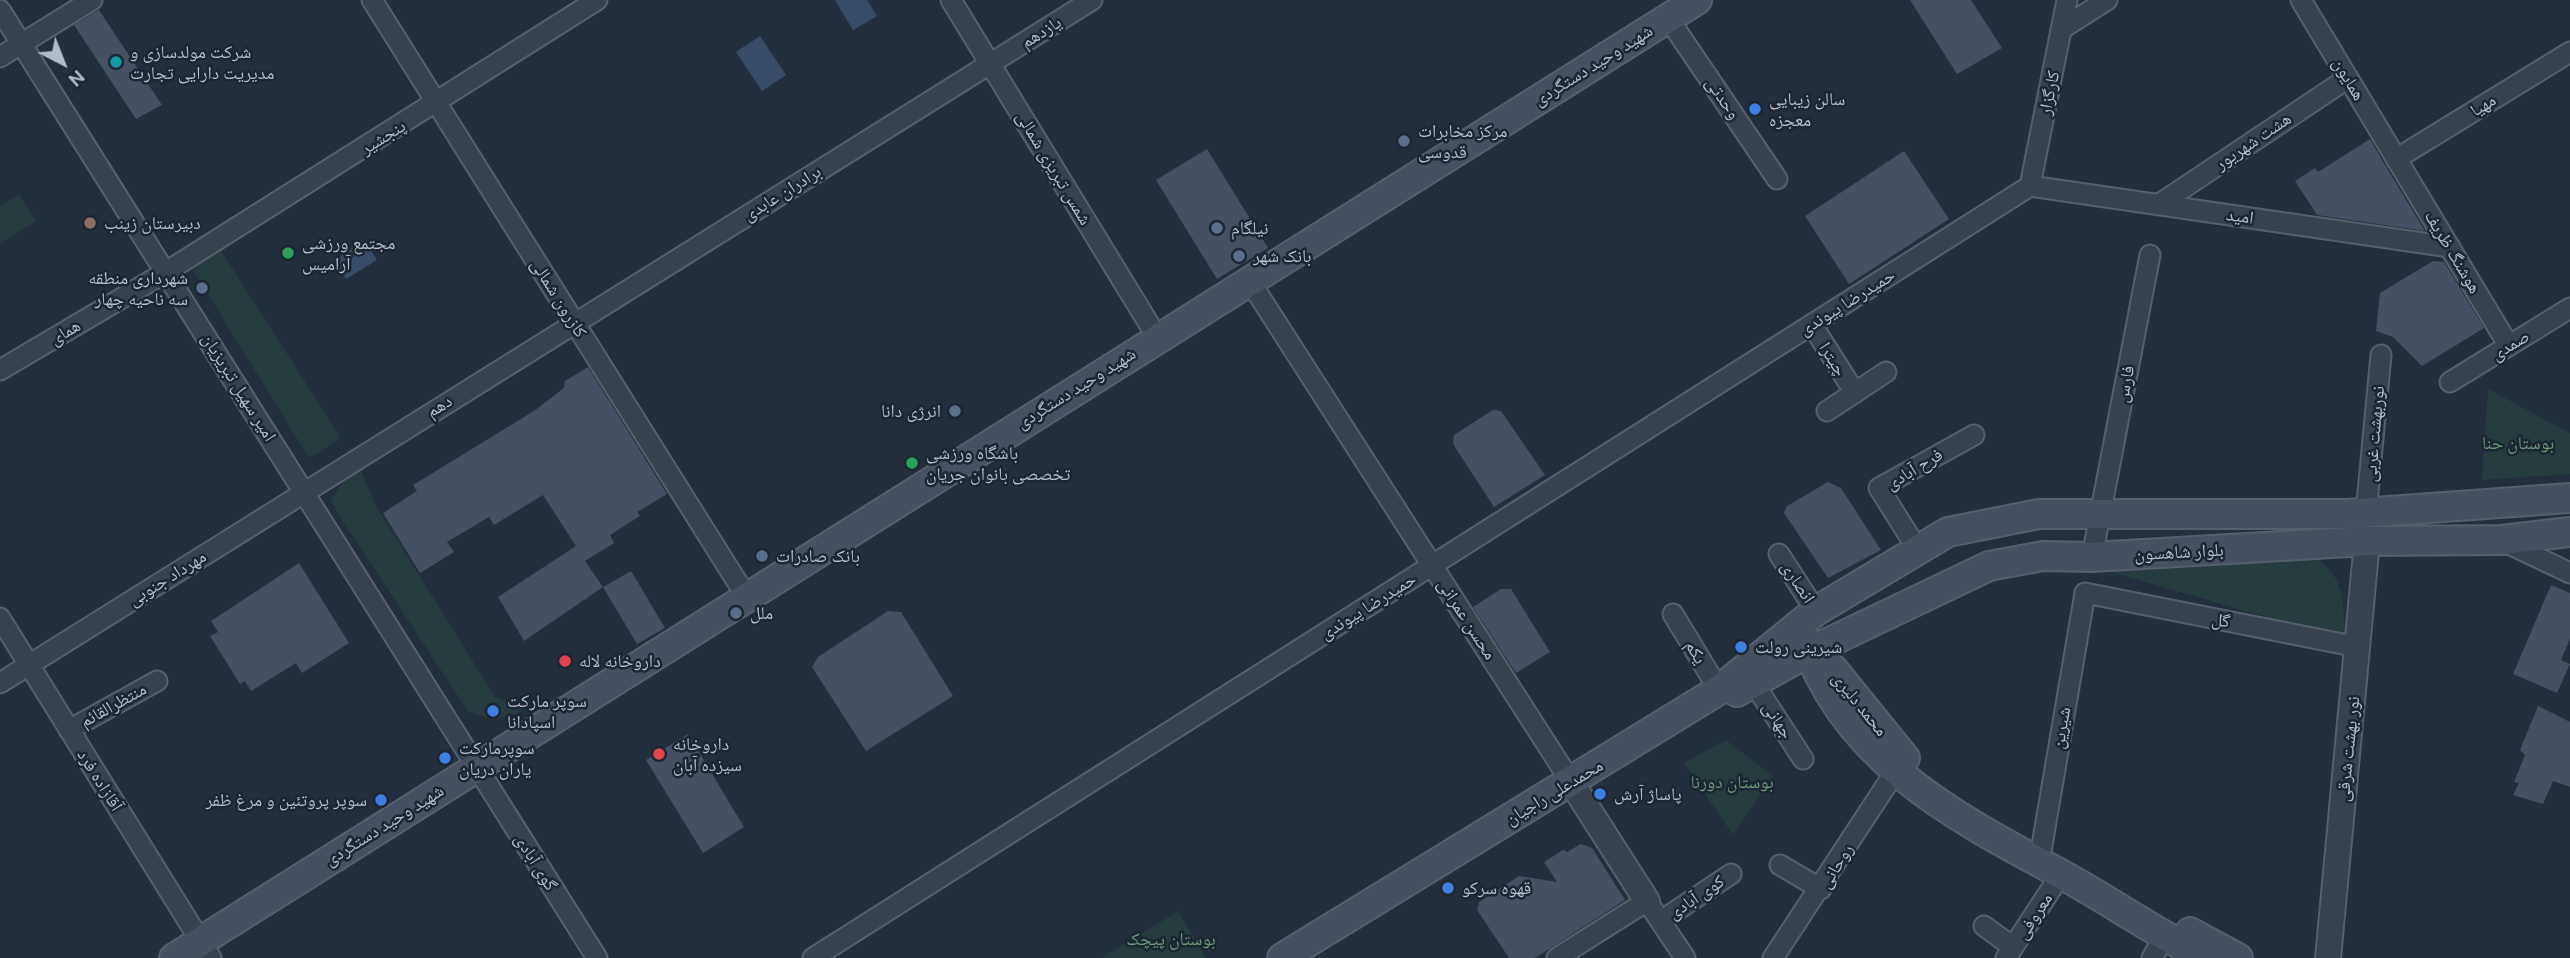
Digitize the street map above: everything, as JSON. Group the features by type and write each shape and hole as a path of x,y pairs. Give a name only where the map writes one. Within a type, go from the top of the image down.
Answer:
{"main road":[{"name":"شهید وحید دستگردی","path":"174,958 206,950 475,767 1697,0"},
{"name":"بلوار شاهسون","path":"1808,652 1989,566 2043,556 2092,557 2367,527 2570,499"},
{"path":"2570,499 2559,511 2559,521 2570,532"},
{"name":"بلوار شاهسون","path":"1808,618 1948,532 2039,514 2100,513 2367,527 2502,540 2570,532"},
{"path":"1808,618 1808,652"},
{"name":"محمدعلی راجیان","path":"1308,958 1575,788 1719,690 1808,618"},
{"name":"محمدعلی راجیان","path":"1282,958 1808,652"},
{"name":"محمد دلیری","path":"1808,652 1844,719 1895,772 1973,827 2238,958"},
{"name":"محمد دلیری","path":"1808,652 1833,669 1902,755 2158,948 2206,958"}],"street":[{"path":"0,57 92,0"},
{"name":"کازرون شمالی","path":"372,0 746,596"},
{"name":"پنجشیر","path":"166,272 437,104 597,0"},
{"name":"شمس تبریزی شمالی","path":"951,0 1157,337"},
{"name":"یازدهم","path":"990,63 1092,0"},
{"name":"کارگزار","path":"2030,186 2067,0"},
{"path":"2063,28 2107,0"},
{"name":"همایون","path":"2306,2 2396,159"},
{"name":"امیر سهیل تبریزیان","path":"0,10 304,490 475,767"},
{"name":"وحدتی","path":"1668,18 1777,179"},
{"name":"مهیا","path":"2396,159 2570,52"},
{"name":"برادران عابدی","path":"574,322 990,63"},
{"name":"هشت شهریور","path":"2158,205 2348,78"},
{"name":"هوشنگ ظریف","path":"2396,159 2509,346"},
{"name":"امید","path":"2030,186 2449,247"},
{"name":"حمیدرضا پیوندی","path":"813,958 2030,186"},
{"name":"فارس","path":"2092,557 2150,255"},
{"name":"همای","path":"0,370 166,272"},
{"name":"محسن عمرانی","path":"1249,280 1685,958"},
{"name":"صمدی","path":"2450,383 2570,308"},
{"name":"دهم","path":"304,490 574,322"},
{"name":"چیترا","path":"1812,325 1855,393"},
{"name":"نوربهشت غربی","path":"2367,527 2381,355"},
{"name":"چیترا","path":"1827,411 1886,372"},
{"name":"فرح آبادی","path":"1918,550 1879,488 1974,435"},
{"name":"مهرداد جنوبی","path":"0,683 304,490"},
{"name":"نور بهشت شرقی","path":"2328,958 2367,527"},
{"path":"2502,540 2570,573"},
{"name":"انصاری","path":"1779,554 1808,618"},
{"name":"گل","path":"2085,593 2358,647"},
{"name":"شیرین","path":"2046,862 2085,593"},
{"name":"یکم","path":"1673,614 1719,690"},
{"name":"آقازاده فرد","path":"0,618 206,950"},
{"name":"منتظرالقائم","path":"69,730 157,681"},
{"name":"جهانی","path":"1753,682 1803,759"},
{"name":"گوی آبادی","path":"475,767 597,958"},
{"name":"روحانی","path":"1773,958 1821,889 1895,772"},
{"name":"معروفی","path":"2010,953 2046,862"},
{"path":"1780,865 1821,889"},
{"name":"کوی آبادی","path":"1558,958 1731,874"},
{"path":"1984,926 2010,953"}],"green space":[{"path":"19,194 36,221 0,243 0,206"},
{"path":"220,249 341,438 309,458 193,270"},
{"name":"بوستان حنا","path":"2488,389 2570,433 2570,474 2482,480"},
{"path":"361,471 376,506 495,697 527,708 498,718 468,711 336,511 331,499 346,478"},
{"path":"2313,556 2324,564 2338,582 2343,603 2345,640 2111,572 2114,561"},
{"name":"بوستان دورنا","path":"1726,740 1773,776 1733,835 1684,763"},
{"name":"بوستان پیچک","path":"1178,911 1206,958 1102,958"}],"water":[{"path":"835,0 867,0 877,16 853,30"},
{"path":"760,36 786,75 762,91 736,52"},
{"path":"365,241 377,260 346,279 335,260"}],"building":[{"path":"1910,0 1971,0 2002,48 1957,74"},
{"name":"شرکت مولدسازی و مدیریت دارایی تجارت","path":"99,10 162,105 136,119 74,25"},
{"path":"2370,139 2425,231 2317,215 2295,181 2315,168 2318,172"},
{"path":"1207,149 1268,248 1217,279 1156,180"},
{"path":"1904,151 1949,219 1849,284 1805,216"},
{"path":"2433,261 2444,262 2484,328 2422,366 2393,337 2376,331 2380,293"},
{"path":"588,367 667,494 637,512 640,516 610,535 614,543 585,561 603,587 524,641 498,597 576,546 543,495 494,525 489,517 447,542 454,552 420,573 383,513 417,491 413,485 534,411 564,388 565,381"},
{"path":"1493,410 1501,411 1545,475 1494,507 1453,444 1454,435"},
{"path":"1828,482 1841,488 1881,550 1828,578 1784,513 1787,506"},
{"path":"299,563 349,643 302,673 296,663 251,691 245,681 240,684 210,636 218,632 211,621"},
{"path":"631,571 665,628 637,644 603,587"},
{"path":"2551,585 2570,593 2570,639 2561,660 2570,664 2557,693 2513,674"},
{"path":"1501,589 1511,589 1550,652 1516,673 1473,607"},
{"path":"888,611 901,612 953,696 866,751 812,667 818,657"},
{"path":"2538,706 2570,722 2570,787 2553,781 2543,804 2513,795 2519,783 2514,782 2525,755 2520,750"},
{"path":"688,734 744,827 703,853 646,760"},
{"path":"1581,844 1592,848 1625,900 1535,958 1509,958 1477,910 1479,902 1519,876 1557,882 1544,862 1563,850 1567,852"}],"place":[{"name":"شرکت مولدسازی و مدیریت دارایی تجارت","path":"116,62"},
{"name":"سالن زیبایی معجزه","path":"1755,109"},
{"name":"مرکز مخابرات قدوسی","path":"1404,141"},
{"name":"دبیرستان زینب","path":"90,223"},
{"name":"نیلگام","path":"1217,228"},
{"name":"مجتمع ورزشی آرامیس","path":"288,253"},
{"name":"بانک شهر","path":"1239,256"},
{"name":"شهرداری منطقه سه ناحیه چهار","path":"202,288"},
{"name":"انرژی دانا","path":"955,411"},
{"name":"باشگاه ورزشی تخصصی بانوان جریان","path":"912,463"},
{"name":"بانک صادرات","path":"762,556"},
{"name":"ملل","path":"736,613"},
{"name":"شیرینی رولت","path":"1741,647"},
{"name":"داروخانه لاله","path":"565,661"},
{"name":"سوپر مارکت اسپادانا","path":"493,711"},
{"name":"داروخانه سیزده آبان","path":"659,754"},
{"name":"سوپرمارکت یاران دریان","path":"445,758"},
{"name":"پاساژ آرش","path":"1600,794"},
{"name":"سوپر پروتئین و مرغ ظفر","path":"381,800"},
{"name":"قهوه سرکو","path":"1448,888"}]}
